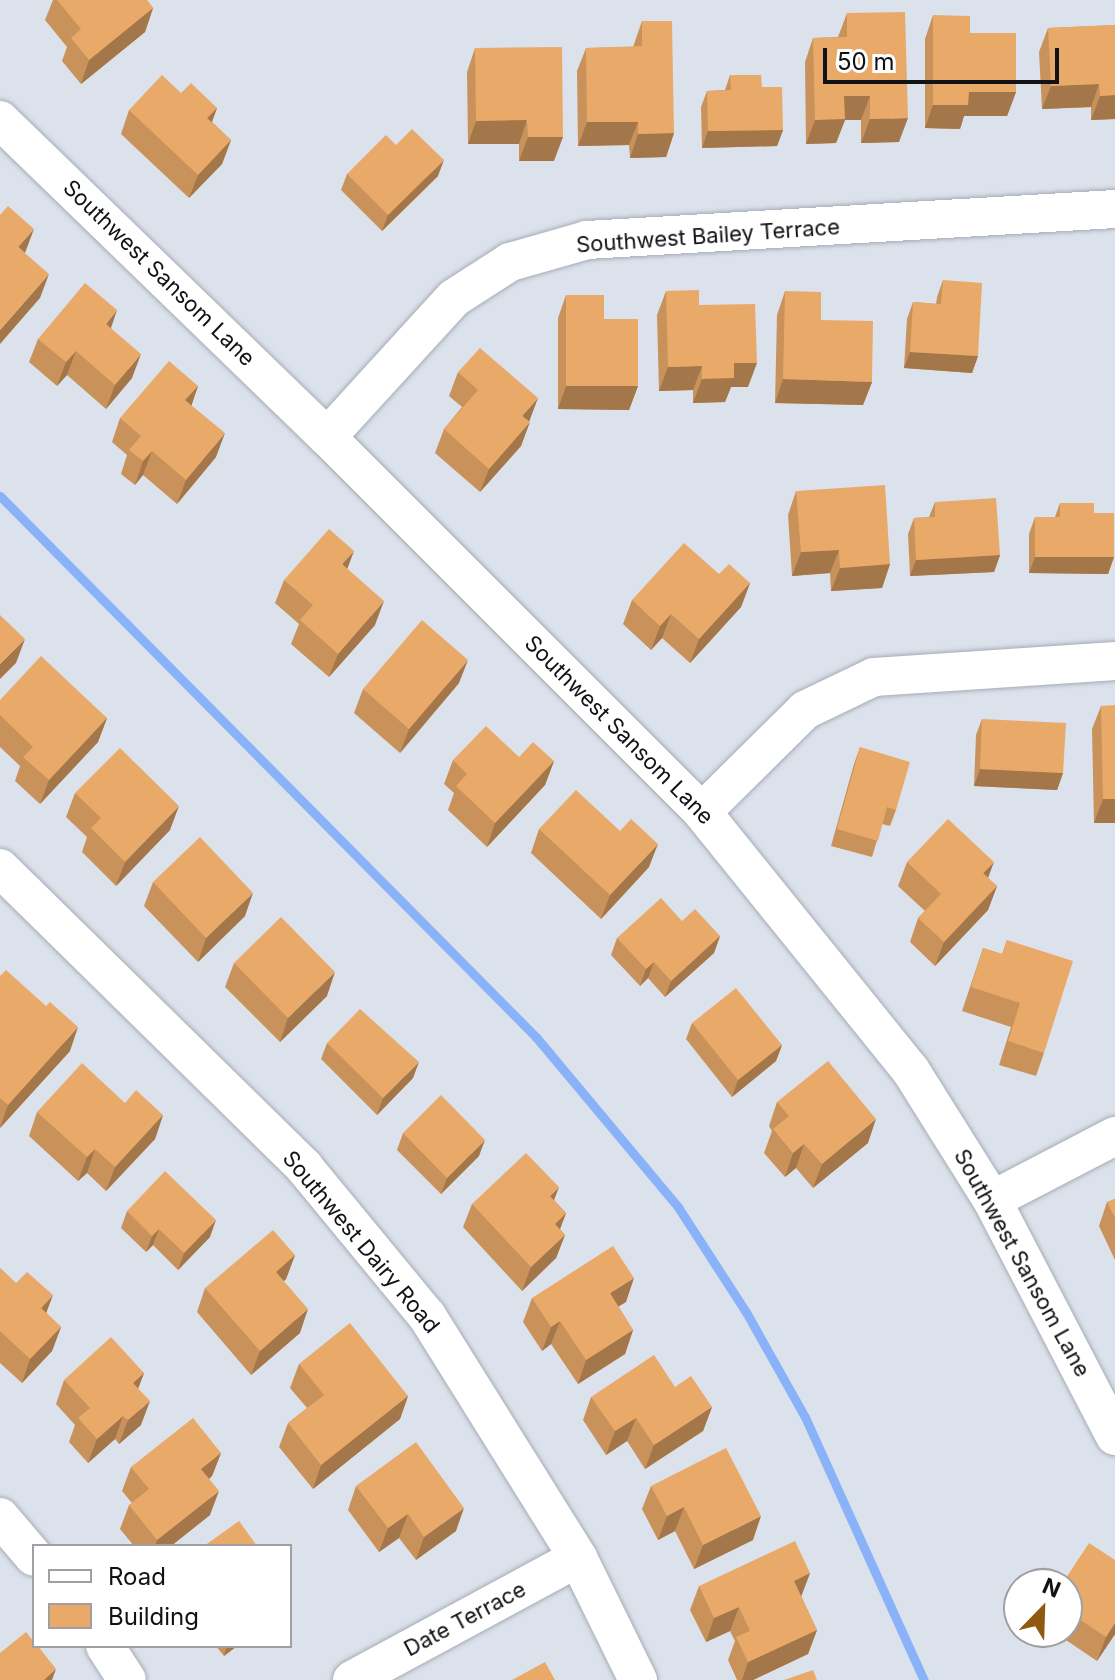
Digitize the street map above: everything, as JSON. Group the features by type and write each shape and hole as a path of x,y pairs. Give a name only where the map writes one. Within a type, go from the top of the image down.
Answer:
{"street":[{"name":"Southwest Sansom Lane","path":"0,120 327,437 702,812 911,1071 992,1200 1115,1436"},
{"name":"Southwest Bailey Terrace","path":"327,437 454,298 510,262 587,240 1115,209"},
{"path":"702,812 805,710 874,677 1115,661"},
{"name":"Southwest Dairy Road","path":"0,868 313,1178 427,1316 578,1558 638,1680"},
{"path":"992,1200 1115,1136"},
{"path":"0,1517 32,1555"},
{"name":"Date Terrace","path":"352,1680 578,1558"},
{"path":"106,1648 127,1680"}],"building":[{"path":"57,0 147,0 153,8 89,60 71,38 81,29"},
{"path":"905,12 908,118 870,119 870,96 844,96 845,119 815,120 813,38 847,37 847,13"},
{"path":"933,15 970,16 970,33 1016,33 1016,92 969,92 968,105 933,105"},
{"path":"642,21 672,21 674,133 638,134 638,122 587,122 586,48 642,46"},
{"path":"1115,25 1115,95 1100,96 1099,84 1051,86 1048,28"},
{"path":"562,47 563,137 528,137 527,120 476,121 475,48"},
{"path":"162,75 181,93 191,83 217,108 207,118 231,140 198,175 129,110"},
{"path":"730,75 761,75 762,87 782,87 783,130 708,131 707,91 731,90"},
{"path":"412,129 444,160 388,215 347,174 386,135 396,145"},
{"path":"8,206 34,229 18,247 49,274 0,330 0,215"},
{"path":"943,280 982,283 978,356 910,352 913,302 941,304"},
{"path":"85,283 117,310 106,324 141,354 115,385 76,351 66,362 38,339"},
{"path":"699,290 699,305 755,304 757,363 734,363 734,378 702,379 702,366 668,367 666,291"},
{"path":"785,291 821,292 821,320 873,321 872,382 783,379"},
{"path":"566,295 604,295 604,319 638,319 638,386 566,386"},
{"path":"480,348 538,398 522,416 530,422 489,469 444,429 478,390 458,372"},
{"path":"169,361 198,386 185,400 225,433 186,480 152,451 143,461 129,450 141,436 120,418"},
{"path":"885,485 890,564 840,568 839,550 801,552 796,491"},
{"path":"996,498 1000,555 916,560 914,518 935,517 935,502"},
{"path":"1060,503 1094,503 1094,513 1114,513 1114,557 1035,557 1035,517 1060,517"},
{"path":"329,529 354,551 342,564 384,601 338,654 300,620 313,605 284,580"},
{"path":"684,543 719,574 729,564 750,583 699,639 671,614 660,626 632,600"},
{"path":"0,615 25,639 0,664"},
{"path":"422,620 468,660 409,729 363,689"},
{"path":"41,656 107,718 49,780 23,757 33,747 0,715 0,700"},
{"path":"1115,705 1115,799 1103,799 1101,706"},
{"path":"982,719 1066,723 1063,773 980,769"},
{"path":"486,726 519,757 533,742 554,761 495,823 456,786 467,774 453,760"},
{"path":"860,747 910,762 896,810 887,807 878,841 837,829"},
{"path":"120,748 179,806 125,862 91,828 101,818 75,793"},
{"path":"576,790 620,831 631,819 658,844 610,895 539,829"},
{"path":"948,819 994,862 983,873 997,886 944,942 918,918 941,894 907,862"},
{"path":"200,837 253,893 206,938 153,882"},
{"path":"661,898 682,921 695,909 720,936 671,981 654,962 646,969 617,938"},
{"path":"281,917 335,972 288,1018 234,963"},
{"path":"1007,940 1073,961 1044,1053 1008,1041 1020,1003 971,987 983,948 1002,954"},
{"path":"6,970 46,1006 50,1002 78,1027 8,1105 0,1098 0,976"},
{"path":"736,988 782,1045 738,1080 692,1023"},
{"path":"360,1009 419,1062 383,1098 327,1043"},
{"path":"828,1061 876,1119 822,1164 804,1144 793,1153 773,1129 789,1116 777,1102"},
{"path":"82,1063 125,1103 136,1090 163,1115 115,1167 95,1149 87,1157 37,1112"},
{"path":"441,1095 485,1140 447,1178 403,1133"},
{"path":"526,1153 559,1187 550,1196 566,1213 555,1224 565,1235 531,1267 472,1204"},
{"path":"165,1171 216,1220 184,1253 159,1229 152,1236 127,1211"},
{"path":"1115,1199 1115,1218 1107,1202"},
{"path":"273,1230 295,1255 276,1272 308,1309 260,1351 205,1288"},
{"path":"613,1246 634,1278 610,1293 633,1330 586,1360 560,1321 551,1327 532,1298"},
{"path":"0,1268 16,1283 27,1272 53,1295 41,1308 61,1327 30,1359 0,1331"},
{"path":"350,1323 408,1396 321,1465 288,1423 324,1395 299,1364"},
{"path":"111,1337 144,1373 133,1383 150,1401 128,1420 123,1416 97,1439 78,1418 90,1408 64,1380"},
{"path":"654,1355 675,1387 691,1376 712,1407 654,1445 636,1418 615,1431 591,1397"},
{"path":"193,1418 221,1453 201,1469 219,1491 157,1540 129,1505 149,1489 131,1467"},
{"path":"416,1442 464,1508 424,1537 408,1514 388,1528 356,1486"},
{"path":"726,1448 761,1516 703,1545 684,1507 667,1516 651,1486"},
{"path":"239,1521 256,1544 207,1544"},
{"path":"795,1541 810,1573 794,1581 817,1630 748,1662 736,1637 750,1631 739,1607 714,1618 699,1586"},
{"path":"1089,1543 1115,1560 1115,1623 1106,1637 1083,1622 1083,1568 1073,1568"},
{"path":"26,1632 32,1640 32,1648 40,1648 56,1669 44,1680 0,1680 0,1653"},
{"path":"545,1662 555,1680 512,1680"},
{"path":"813,1670 817,1680 784,1680"}],"waterway":[{"path":"0,496 536,1037 678,1207 746,1312 805,1417 924,1680"}]}
